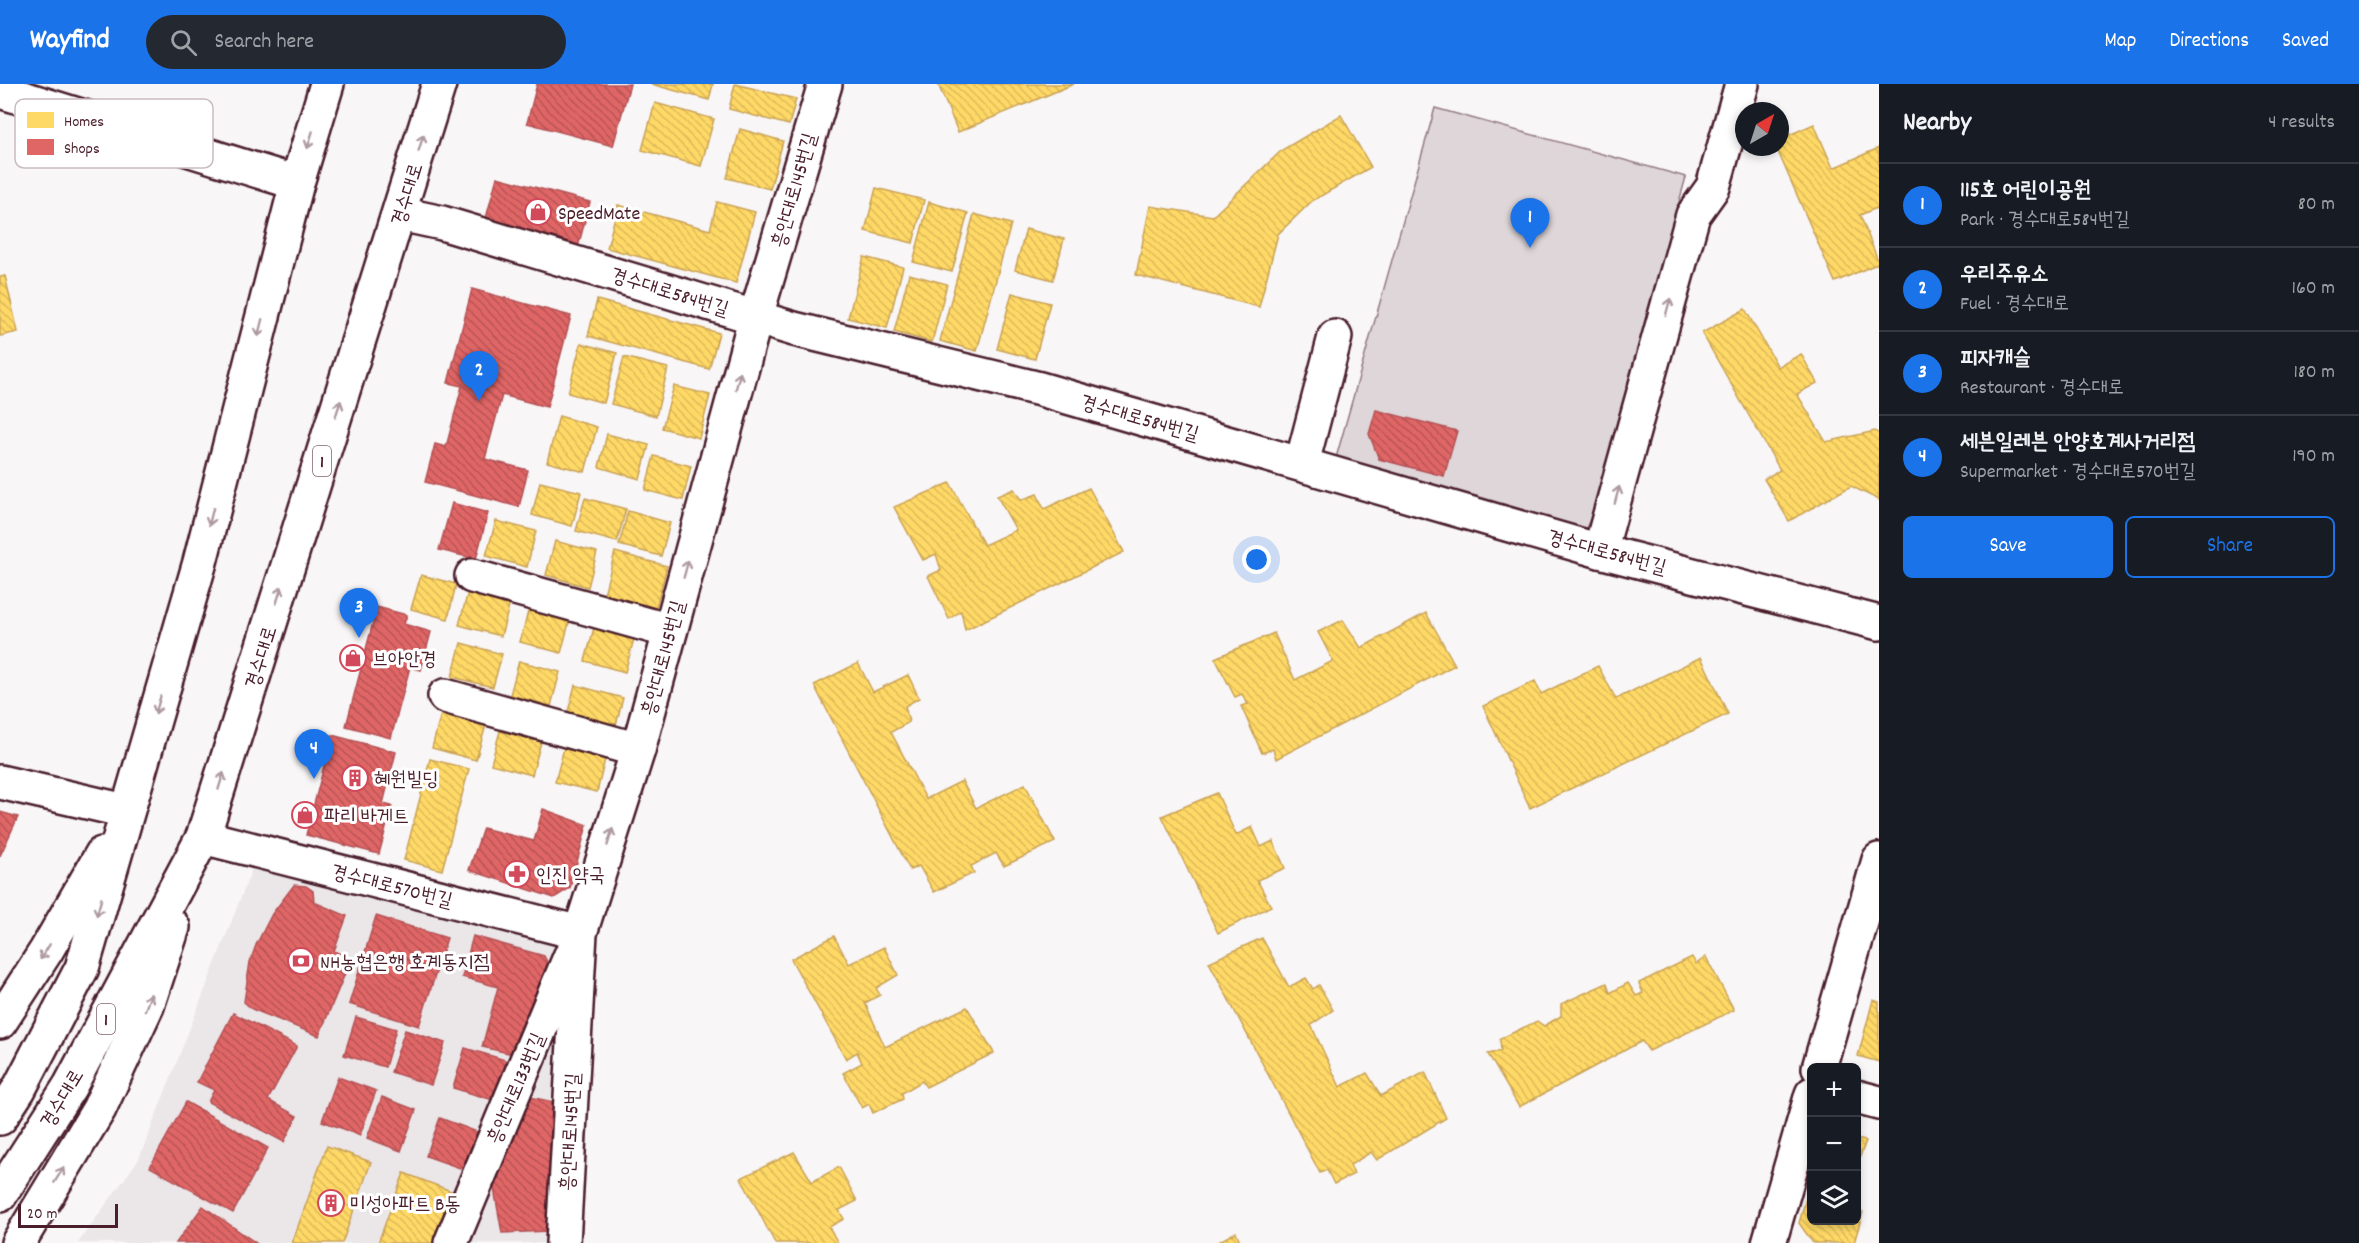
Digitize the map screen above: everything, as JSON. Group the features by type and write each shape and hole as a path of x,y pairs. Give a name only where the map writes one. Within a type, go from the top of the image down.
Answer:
{"street":[{"name":"경수대로","path":"0,1118 20,1089 82,968 200,562 297,183 327,84"},
{"name":"경수대로","path":"0,1195 70,1086 203,837 439,84"},
{"name":"흥안대로145번길","path":"563,1243 580,933 638,750 756,316 825,84"},
{"path":"1600,551 1693,215 1713,187 1742,84"},
{"path":"0,91 26,99"},
{"path":"213,157 297,183"},
{"name":"경수대로584번길","path":"400,214 442,223 794,329 1040,389 1600,551 1879,622"},
{"path":"1302,463 1335,337"},
{"path":"472,576 670,631"},
{"path":"445,696 638,750"},
{"path":"0,782 126,811 46,951 0,1022"},
{"path":"18,1243 99,1109 147,1006 203,837"},
{"name":"경수대로570번길","path":"203,837 580,933"},
{"path":"1820,1063 1879,860"},
{"name":"흥안대로133번길","path":"451,1243 580,933"},
{"path":"1861,1097 1879,1103"},
{"path":"1768,1243 1807,1111"}],"shaded area":[{"path":"1435,108 1686,177 1590,520 1578,544 1332,472"},
{"path":"259,851 580,933 563,1243 78,1243 139,1159"}],"building: Homes":[{"path":"651,84 713,84 709,100"},
{"path":"735,84 796,99 789,125 729,109"},
{"path":"938,84 1074,84 958,132"},
{"path":"655,103 714,119 701,166 642,150"},
{"path":"1341,115 1371,167 1312,201 1278,234 1259,307 1136,275 1150,206 1213,216 1282,150"},
{"path":"1814,124 1833,168 1879,148 1879,207 1860,215 1879,263 1835,282 1780,156 1789,156 1789,135"},
{"path":"740,129 783,141 770,189 727,178"},
{"path":"876,188 924,200 913,243 865,231"},
{"path":"717,202 755,212 736,283 607,248 618,205 710,230"},
{"path":"929,202 968,213 952,272 913,262"},
{"path":"974,214 1011,224 977,351 940,341"},
{"path":"1026,229 1064,239 1053,280 1015,270"},
{"path":"864,257 903,267 887,328 848,318"},
{"path":"909,274 947,284 932,342 894,332"},
{"path":"5,276 18,332 0,336 0,277"},
{"path":"1012,293 1050,303 1035,359 997,349"},
{"path":"597,300 719,333 709,369 588,336"},
{"path":"1745,309 1778,367 1801,354 1817,383 1797,394 1826,442 1875,431 1879,434 1879,500 1851,486 1789,521 1764,479 1780,470 1702,333"},
{"path":"581,343 617,353 604,403 568,393"},
{"path":"624,357 668,368 656,416 611,404"},
{"path":"674,386 710,395 699,438 662,428"},
{"path":"559,416 597,427 585,472 547,462"},
{"path":"607,434 649,445 640,479 599,467"},
{"path":"654,456 691,466 683,500 645,490"},
{"path":"540,482 581,492 572,526 532,515"},
{"path":"950,483 984,545 1016,530 997,496 1014,489 1021,500 1037,494 1044,509 1089,488 1124,552 965,630 961,611 949,619 928,576 941,570 936,554 923,560 894,507"},
{"path":"585,498 626,509 617,542 576,531"},
{"path":"628,511 670,523 661,556 619,545"},
{"path":"496,521 536,531 527,567 486,556"},
{"path":"555,541 597,552 588,587 546,575"},
{"path":"615,552 667,566 656,608 604,594"},
{"path":"421,575 456,584 448,619 411,609"},
{"path":"468,592 510,603 501,636 459,625"},
{"path":"529,608 570,619 561,653 520,642"},
{"path":"1426,613 1455,665 1276,759 1273,749 1262,753 1241,706 1248,704 1242,694 1235,697 1215,658 1274,633 1295,680 1333,661 1318,632 1343,620 1361,648"},
{"path":"594,628 634,639 625,672 585,661"},
{"path":"461,643 502,654 493,687 452,677"},
{"path":"1701,657 1728,714 1530,808 1483,706 1535,681 1541,694 1598,666 1616,699"},
{"path":"519,661 560,672 551,706 510,695"},
{"path":"858,663 873,692 908,675 919,698 905,706 909,722 891,732 926,799 962,781 976,808 1025,784 1055,842 1004,866 996,853 971,866 974,873 934,892 919,866 910,870 814,685"},
{"path":"575,685 623,698 616,725 568,712"},
{"path":"441,714 486,725 476,760 432,748"},
{"path":"500,731 541,742 532,775 491,764"},
{"path":"564,748 605,759 597,792 555,782"},
{"path":"430,759 469,769 442,870 404,860"},
{"path":"1217,793 1236,835 1252,827 1261,847 1273,841 1285,868 1257,880 1271,906 1218,933 1162,816"},
{"path":"834,936 849,964 884,947 898,975 876,988 880,995 865,1003 885,1047 967,1007 994,1053 926,1087 922,1081 902,1093 903,1099 873,1113 869,1104 862,1108 843,1073 862,1063 857,1052 846,1059 791,959"},
{"path":"1262,938 1289,987 1306,978 1313,989 1319,985 1333,1010 1311,1025 1340,1087 1367,1073 1381,1096 1425,1072 1446,1118 1377,1160 1371,1152 1350,1165 1354,1174 1334,1184 1327,1170 1320,1173 1209,962"},
{"path":"1692,957 1696,964 1706,957 1734,1010 1649,1051 1642,1041 1519,1107 1488,1054 1501,1051 1500,1039 1537,1021 1544,1026 1561,1016 1561,1004 1607,983 1610,993 1628,983 1636,996 1643,993 1639,983"},
{"path":"1873,1000 1879,1002 1879,1062 1858,1056"},
{"path":"1861,1140 1866,1141 1861,1154"},
{"name":"미성아파트 B동","path":"327,1146 371,1162 342,1243 292,1243"},
{"path":"794,1152 812,1182 839,1167 857,1201 839,1210 844,1219 829,1227 838,1243 775,1243 741,1178"},
{"path":"404,1173 451,1191 433,1243 378,1243"},
{"path":"1807,1195 1807,1225 1859,1225 1854,1243 1813,1243 1799,1223"},
{"path":"1236,1232 1241,1243 1216,1243"}],"building: Shops":[{"path":"537,84 630,84 613,146 527,123"},
{"name":"SpeedMate","path":"497,177 590,202 578,247 485,222"},
{"path":"472,289 571,316 547,407 502,395 485,459 528,470 519,507 425,482 435,444 446,447 462,386 448,383"},
{"path":"1376,410 1457,431 1444,476 1379,459 1369,434"},
{"path":"452,503 488,513 476,559 439,550"},
{"path":"377,607 407,615 404,624 431,632 421,670 410,667 391,738 346,726"},
{"name":"혜원빌딩","path":"332,735 396,752 383,804 392,806 379,854 306,835"},
{"path":"543,809 587,825 570,888 554,898 469,870 483,828 534,841"},
{"path":"0,812 18,817 0,856"},
{"name":"NH농협은행 호계동지점","path":"294,885 306,886 313,891 314,902 347,916 334,951 351,959 319,1036 252,1009 244,1002 250,962 256,945 272,914"},
{"path":"376,916 447,938 419,1026 349,1004"},
{"path":"473,936 544,956 556,980 526,1057 482,1047 498,987 462,977"},
{"path":"233,1013 297,1046 268,1100 297,1116 284,1142 208,1102 214,1090 197,1082"},
{"path":"356,1017 396,1029 385,1067 344,1055"},
{"path":"405,1030 445,1043 431,1085 391,1072"},
{"path":"465,1048 512,1062 500,1102 453,1088"},
{"path":"338,1077 376,1091 360,1135 322,1121"},
{"path":"521,1095 554,1102 550,1231 502,1233 493,1183"},
{"path":"382,1097 416,1110 401,1151 367,1138"},
{"path":"186,1102 268,1148 233,1213 150,1167"},
{"path":"440,1118 477,1132 463,1169 426,1156"},
{"path":"203,1206 256,1243 176,1243"}],"place":[{"name":"SpeedMate","path":"538,212"},
{"name":"115호 어린이공원","path":"1530,248"},
{"name":"우리주유소","path":"479,401"},
{"name":"피자캐슬","path":"359,638"},
{"name":"브아안경","path":"353,658"},
{"name":"혜원빌딩","path":"355,778"},
{"name":"세븐일레븐 안양호계사거리점","path":"314,779"},
{"name":"파리 바게트","path":"305,815"},
{"name":"인진 약국","path":"517,874"},
{"name":"NH농협은행 호계동지점","path":"301,961"},
{"name":"미성아파트 B동","path":"331,1203"}]}
